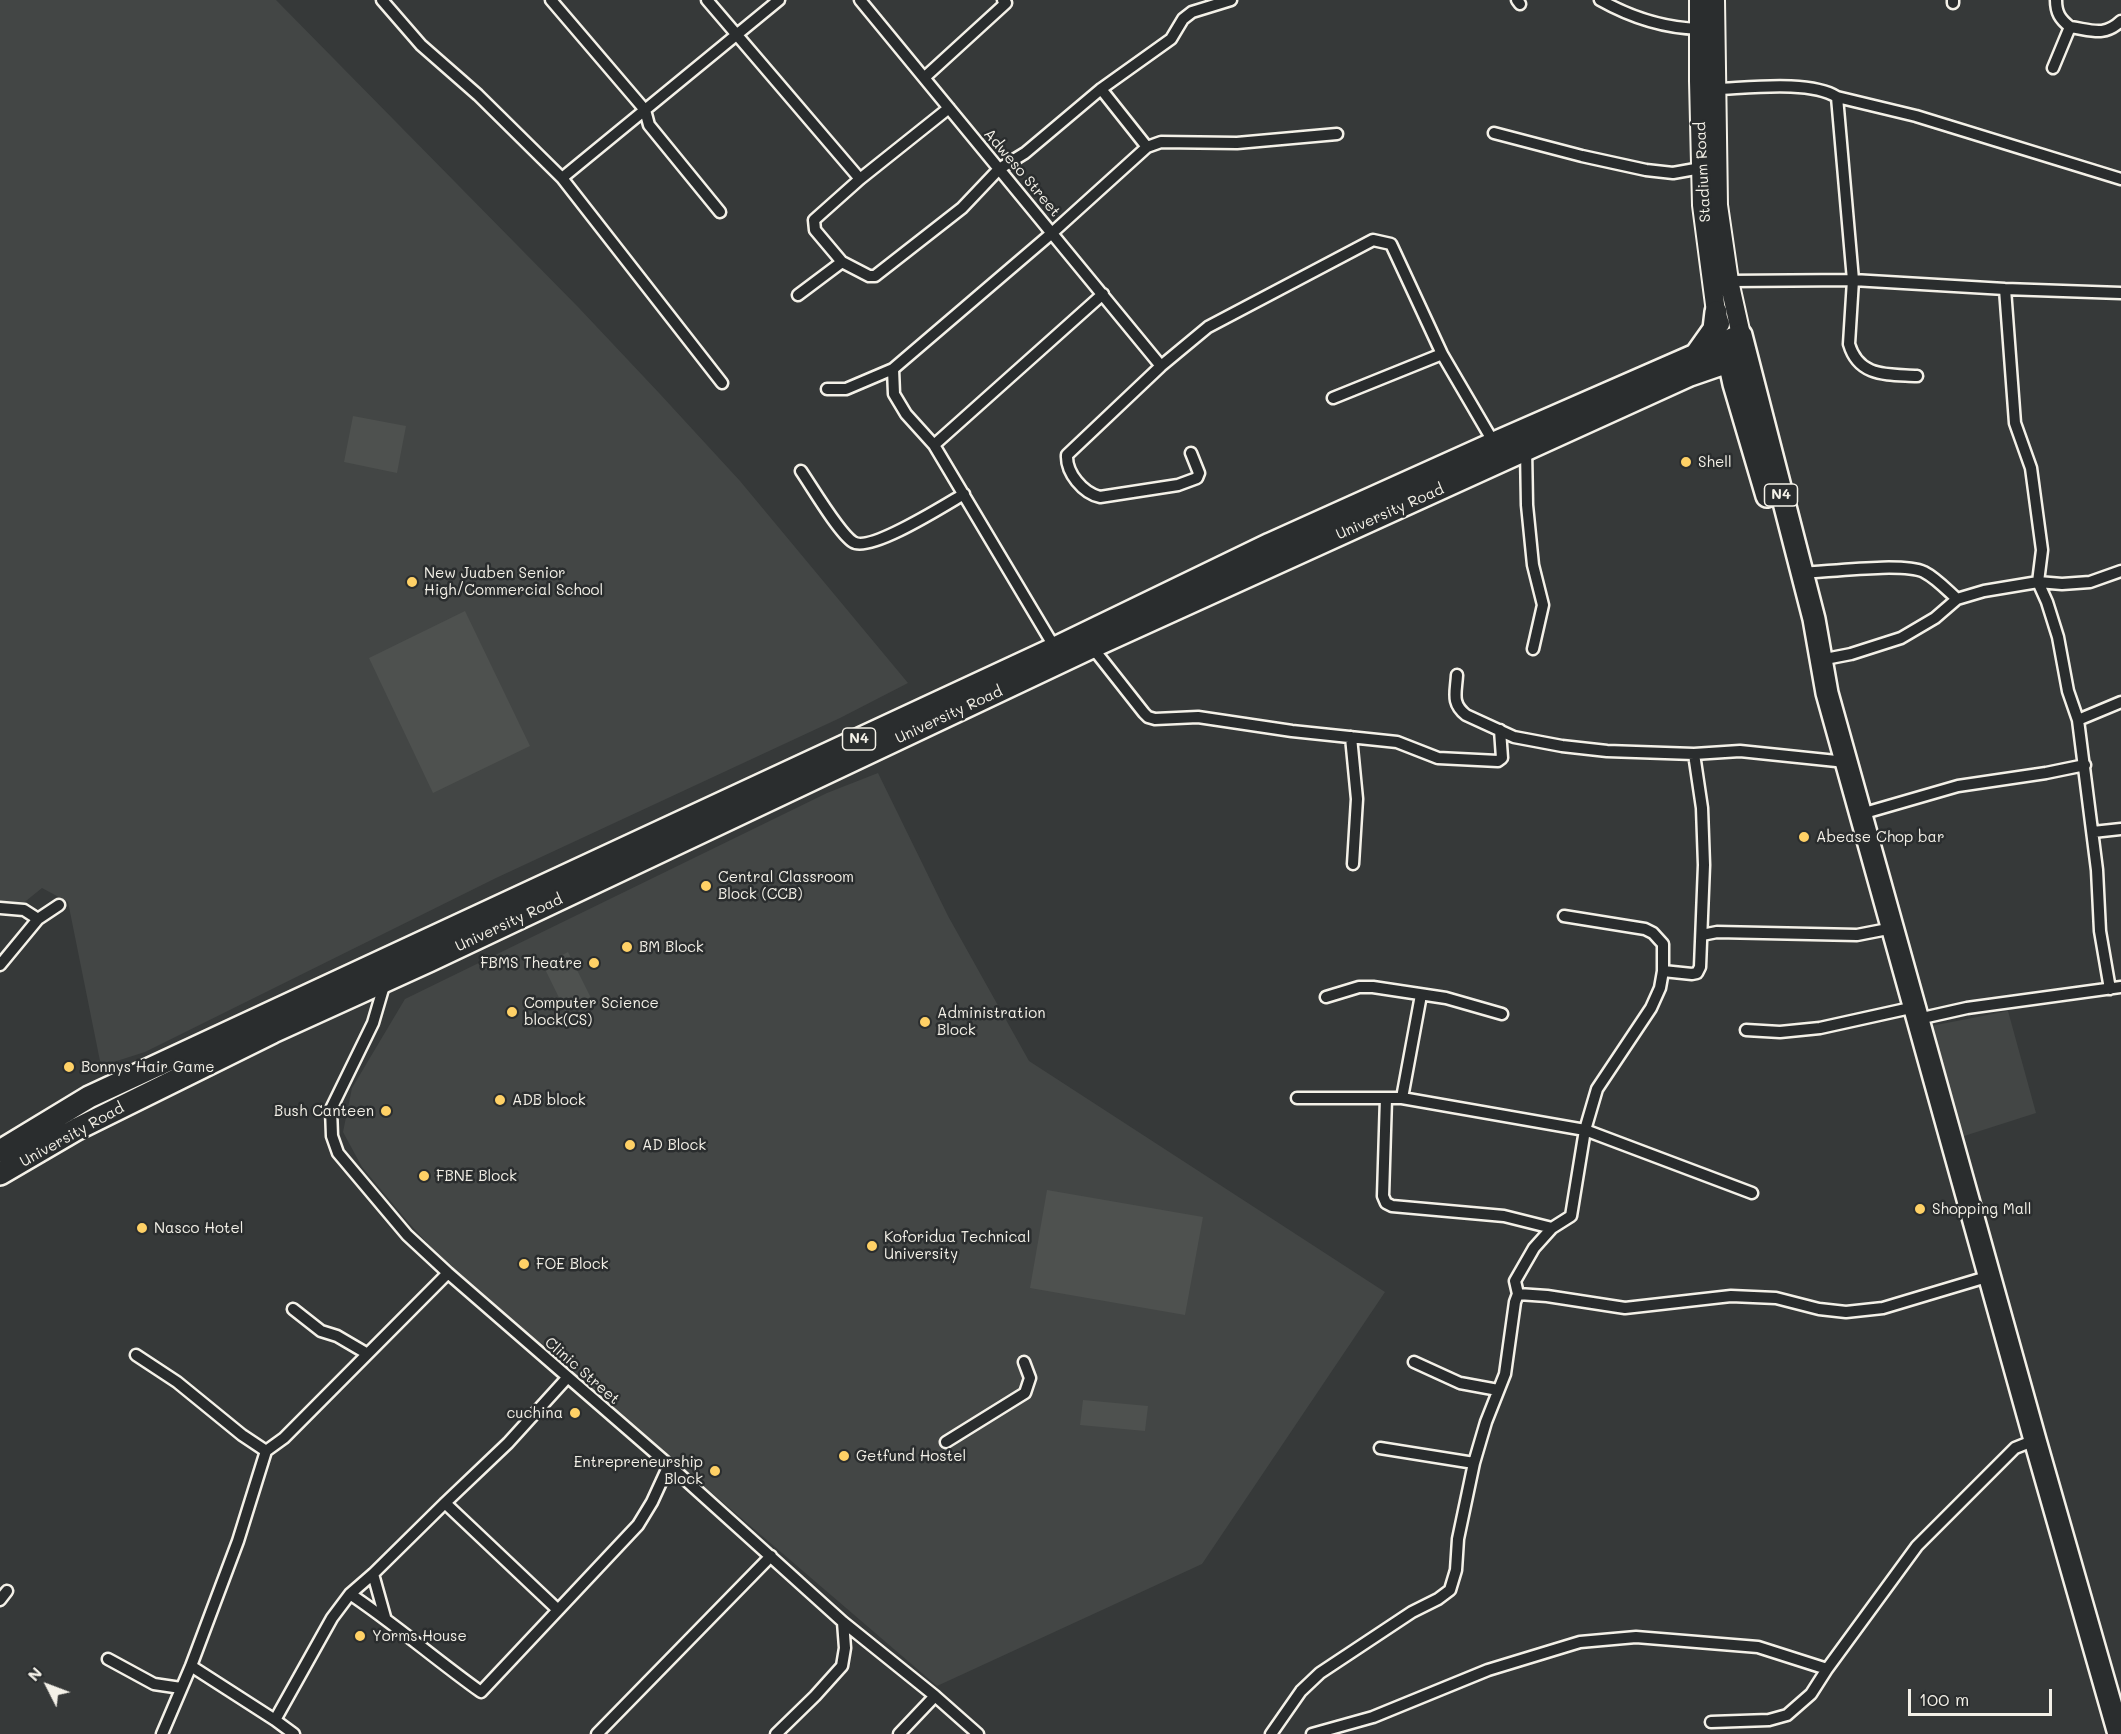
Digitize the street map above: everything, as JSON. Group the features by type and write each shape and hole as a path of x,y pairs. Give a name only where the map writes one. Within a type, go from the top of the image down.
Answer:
{"highway":[{"path":"1695,355 1710,338 1714,329 1716,312"},
{"name":"University Road","path":"0,1151 89,1097 1055,648 1270,544 1695,355 1735,348"},
{"name":"University Road","path":"0,1174 76,1130 273,1032 1092,647 1690,375 1735,348"},
{"name":"N4","path":"1735,348 1734,384 1804,625 1819,658"},
{"name":"N4","path":"1735,348 1814,619 1819,658 1846,762 2035,1440 2115,1699 2119,1734"},
{"path":"1690,375 1719,373 1734,384"}],"main road":[{"name":"Stadium Road","path":"1699,0 1702,206 1716,312 1735,348"},
{"name":"Stadium Road","path":"1715,0 1718,205 1729,281 1735,348"}],"street":[{"path":"382,0 421,45 478,95 562,178 722,383"},
{"path":"551,0 645,110 649,125 720,212"},
{"path":"707,0 861,179"},
{"path":"562,178 738,36 779,0"},
{"name":"Adweso Street","path":"860,0 1161,366"},
{"path":"949,108 814,220 815,230 842,262 869,276 875,276 962,208 999,169 1025,153 1101,89 1171,39 1183,19 1192,12 1231,0"},
{"path":"1600,0 1630,16 1655,24 1699,29"},
{"path":"2056,0 2056,12 2070,27 2103,32 2121,21"},
{"path":"925,77 1006,1"},
{"path":"2053,68 2070,27"},
{"path":"1715,89 1798,87 1820,89 1837,97 1916,116 2121,179"},
{"path":"1101,89 1147,147"},
{"path":"1837,97 1853,280 1849,344 1852,354 1870,372 1917,376"},
{"path":"1494,133 1646,170 1673,173 1701,168"},
{"path":"827,389 846,390 893,369 1052,233 1147,147 1161,142 1237,143 1336,134"},
{"path":"1191,453 1199,473 1197,478 1178,485 1100,496 1092,495 1073,477 1067,460 1067,455 1161,366 1208,327 1373,240 1391,244 1442,354 1494,443"},
{"path":"798,295 842,262"},
{"path":"1729,281 1853,280 2121,293"},
{"path":"1746,1030 1780,1032 1820,1029 1917,1013 2116,988 2100,931 2097,870 2078,720 2068,691 2058,637 2038,582 2042,550 2031,468 2015,423 2005,289"},
{"path":"934,445 1103,294"},
{"path":"1333,398 1442,354"},
{"path":"893,369 894,394 906,414 934,445 1055,648"},
{"path":"1526,449 1527,505 1533,565 1543,605 1533,649"},
{"path":"801,471 846,536 858,545 884,538 964,494"},
{"path":"1801,573 1911,569 1934,578 1957,599"},
{"path":"1819,658 1851,654 1901,638 1935,618 1957,599 1984,591 2038,582 2062,584 2090,582 2121,571"},
{"path":"1092,647 1148,717 1155,719 1198,717 1292,731 1398,742 1438,758 1498,761 1502,758 1500,730"},
{"path":"1457,675 1455,703 1460,710 1514,737 1596,750 1694,754 1740,751 1846,762"},
{"path":"2078,720 2121,702"},
{"path":"1351,737 1357,799 1353,864"},
{"path":"1663,971 1692,974 1697,973 1700,967 1704,865 1702,808 1694,754"},
{"path":"1861,814 1958,786 2085,765"},
{"path":"2093,832 2121,829"},
{"path":"0,965 38,919 59,905"},
{"path":"0,908 24,910 38,919"},
{"path":"1271,1734 1301,1690 1320,1673 1412,1612 1450,1590 1456,1570 1458,1539 1473,1463 1505,1374 1518,1293 1515,1281 1534,1248 1552,1228 1571,1216 1585,1130 1597,1089 1651,1008 1660,988 1663,971 1663,944 1645,928 1564,916"},
{"path":"1702,935 1717,932 1857,935 1893,928"},
{"name":"Clinic Street","path":"389,958 373,1023 331,1109 332,1136 338,1153 407,1235 448,1273 669,1465 843,1622 978,1734"},
{"path":"1326,997 1359,987 1373,987 1477,1006 1502,1014"},
{"path":"1402,1098 1420,995"},
{"path":"1297,1098 1402,1098 1585,1130 1752,1193"},
{"path":"1386,1098 1383,1196 1386,1203 1392,1206 1504,1216 1552,1228"},
{"path":"162,1734 191,1666 238,1541 267,1451 284,1438 448,1273"},
{"path":"1518,1293 1624,1308 1731,1296 1776,1298 1819,1309 1846,1312 1883,1308 1990,1276"},
{"path":"293,1309 321,1331 337,1336 366,1353"},
{"path":"136,1355 177,1382 242,1435 267,1451"},
{"path":"946,1442 1025,1393 1030,1378 1024,1362"},
{"path":"1414,1362 1460,1383 1498,1390"},
{"path":"275,1720 332,1618 350,1594 373,1575 508,1443 567,1378"},
{"path":"1712,1722 1768,1720 1786,1715 1811,1694 1917,1546 2015,1448 2035,1440"},
{"path":"1380,1448 1473,1463"},
{"path":"350,1594 385,1617 429,1655 480,1692 638,1525 652,1502 669,1465"},
{"path":"445,1503 557,1609"},
{"path":"597,1734 771,1556"},
{"path":"373,1575 385,1617"},
{"path":"776,1734 842,1666 845,1648 843,1622"},
{"path":"1312,1734 1373,1717 1488,1670 1580,1642 1636,1637 1758,1647 1827,1669"},
{"path":"108,1659 154,1684 181,1688"},
{"path":"191,1666 294,1734"},
{"path":"899,1734 935,1696"}],"shaded area":[{"name":"New Juaben Senior High/Commercial School","path":"0,0 276,0 579,308 660,394 740,481 908,683 840,718 496,878 145,1052 101,1066 68,902 42,888 11,913 0,902"},
{"path":"353,416 406,426 397,473 344,462"},
{"path":"465,611 530,746 433,793 369,658"},
{"name":"Koforidua Technical University","path":"878,773 948,916 1029,1061 1385,1292 1202,1564 937,1686 452,1270 362,1167 343,1132 352,1088 405,999 827,793"},
{"path":"568,952 592,1000 566,1012 543,965"},
{"path":"2008,1011 2036,1113 1961,1137 1931,1026"},
{"path":"1047,1190 1203,1217 1185,1315 1030,1288"},
{"path":"1083,1400 1148,1406 1145,1431 1080,1425"}],"place":[{"name":"Shell","path":"1686,462"},
{"name":"New Juaben Senior High/Commercial School","path":"412,582"},
{"name":"Abease Chop bar","path":"1804,837"},
{"name":"Central Classroom Block (CCB)","path":"706,886"},
{"name":"BM Block","path":"627,947"},
{"name":"FBMS Theatre","path":"594,963"},
{"name":"Computer Science block(CS)","path":"512,1012"},
{"name":"Administration Block","path":"925,1022"},
{"name":"Bonnys Hair Game","path":"69,1067"},
{"name":"ADB block","path":"500,1100"},
{"name":"Bush Canteen","path":"386,1111"},
{"name":"AD Block","path":"630,1145"},
{"name":"FBNE Block","path":"424,1176"},
{"name":"Shopping Mall","path":"1920,1209"},
{"name":"Nasco Hotel","path":"142,1228"},
{"name":"Koforidua Technical University","path":"872,1246"},
{"name":"FOE Block","path":"524,1264"},
{"name":"cuchina","path":"575,1413"},
{"name":"Getfund Hostel","path":"844,1456"},
{"name":"Entrepreneurship Block","path":"715,1471"},
{"name":"Yorms House","path":"360,1636"}]}
